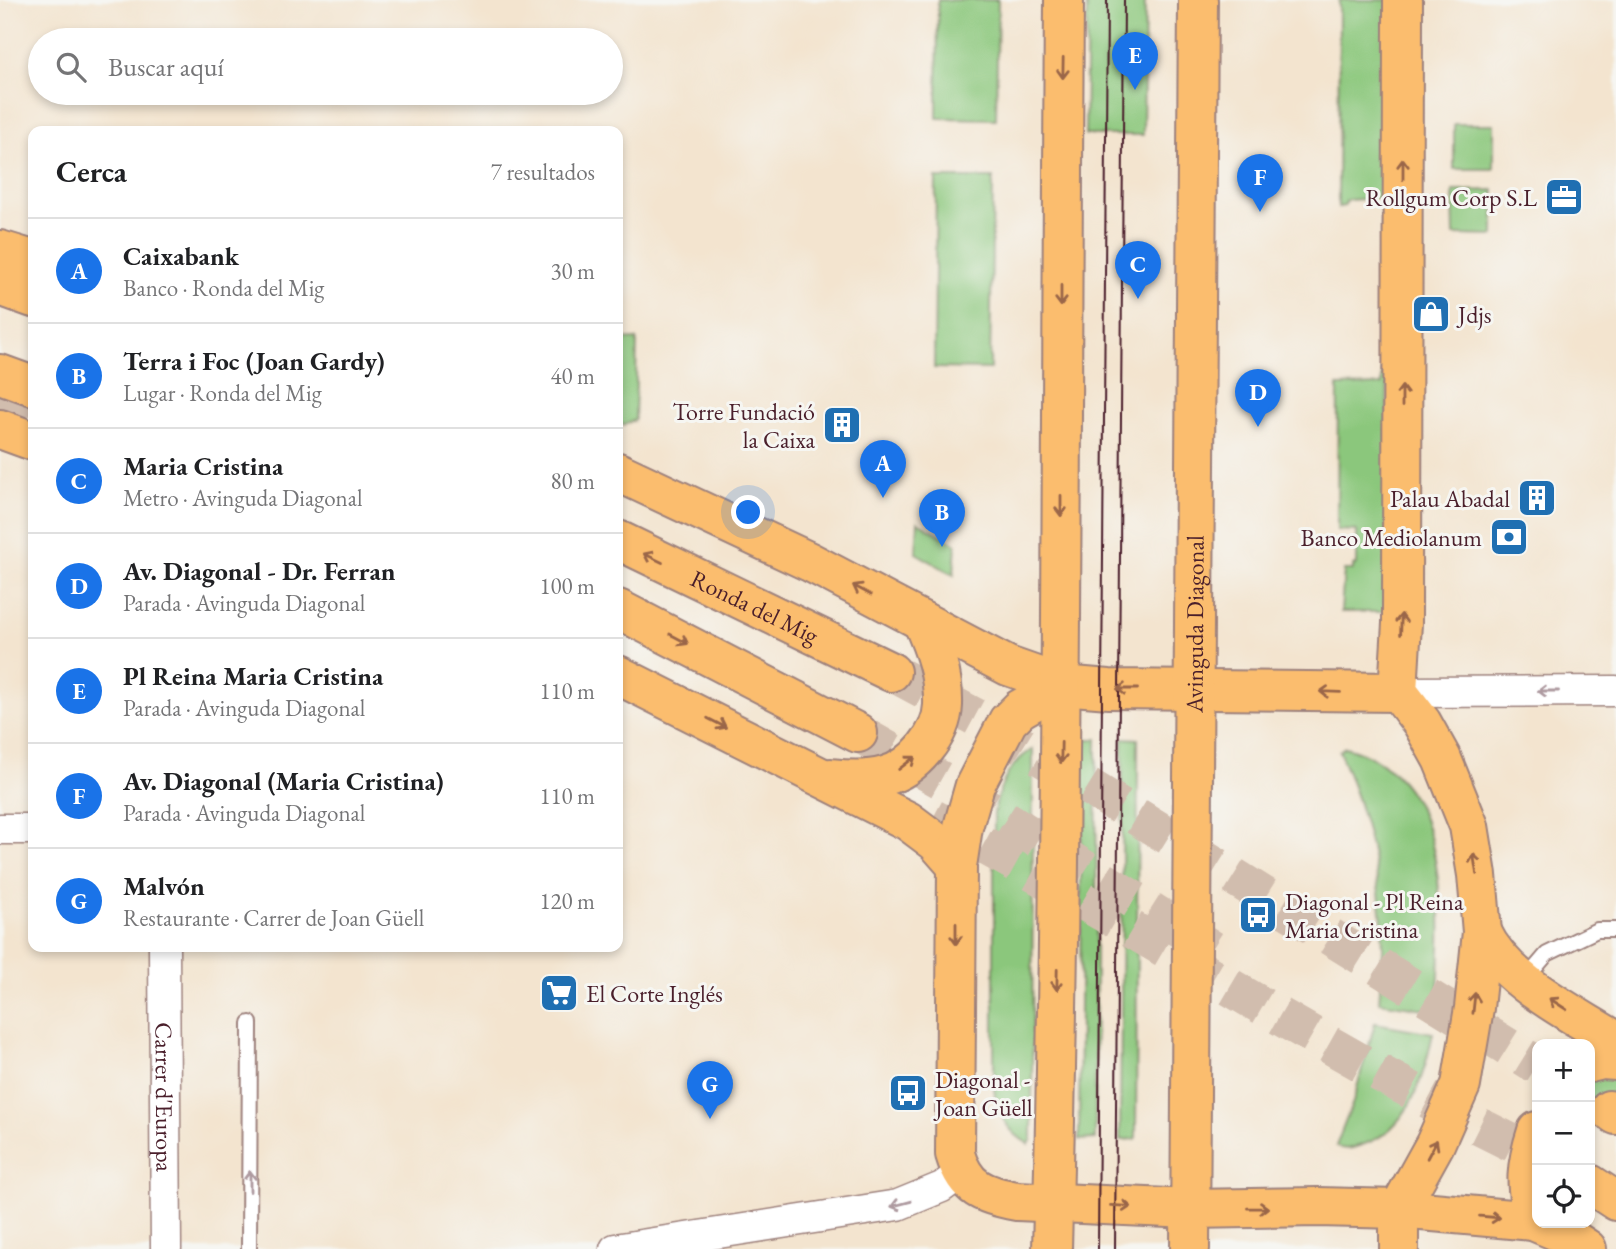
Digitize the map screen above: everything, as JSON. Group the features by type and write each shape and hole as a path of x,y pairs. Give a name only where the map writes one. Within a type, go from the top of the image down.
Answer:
{"main road":[{"path":"1052,1249 1062,685 1060,438 1064,0"},
{"name":"Avinguda Diagonal","path":"1190,1249 1198,0"},
{"path":"1399,1249 1399,1209 1435,1144 1461,1085 1474,1008 1482,932 1469,826 1443,759 1422,723 1398,692 1402,623 1404,0"},
{"path":"0,250 28,258"},
{"path":"0,286 28,296"},
{"path":"0,311 28,319"},
{"path":"0,374 28,384"},
{"path":"0,386 28,393"},
{"path":"0,429 28,439"},
{"path":"623,474 810,562 1008,666 1062,685 1109,689 1398,692"},
{"name":"Ronda del Mig","path":"623,542 891,672"},
{"path":"623,612 858,733"},
{"path":"819,775 841,779 887,776 900,770 928,745 941,718 943,684 941,670 922,621"},
{"path":"623,677 908,821 936,842 957,866"},
{"path":"1062,685 1020,709 1009,721 975,785 962,827 957,866 955,1154 961,1173 974,1186 1001,1198 1053,1204 1190,1209 1399,1209 1562,1238"},
{"path":"1482,932 1501,962 1524,981 1616,1041"},
{"path":"1595,1062 1616,1061"},
{"path":"1532,1147 1526,1180 1562,1238"},
{"path":"1595,1187 1616,1200"}],"street":[{"path":"1398,692 1616,691"},
{"path":"0,829 28,829"},
{"name":"Carrer d'Europa","path":"164,952 166,1249"},
{"path":"615,1249 898,1205 942,1188 961,1173"}],"lane":[{"path":"1524,981 1547,954 1597,930 1616,930"},
{"path":"249,1249 250,1023"}],"green space":[{"path":"938,0 998,0 996,119 937,118"},
{"path":"1087,0 1145,0 1143,135 1085,135"},
{"path":"1339,0 1390,0 1386,612 1341,612 1344,570 1353,570 1353,566 1357,565 1357,531 1337,530 1338,386 1382,385 1382,198 1347,200 1344,206 1338,207"},
{"path":"1454,124 1494,124 1494,169 1454,169"},
{"path":"936,178 993,178 990,369 934,368"},
{"path":"1494,190 1494,236 1454,235 1453,191"},
{"path":"637,339 635,420 623,425 623,340"},
{"path":"918,522 956,544 954,575 916,553"},
{"path":"1123,738 1138,739 1136,1139 1120,1140"},
{"path":"1082,739 1097,739 1095,1139 1079,1140"},
{"path":"1345,747 1381,763 1407,788 1424,819 1434,856 1439,896 1437,1011 1379,1002 1383,947 1380,896 1365,822 1339,751"},
{"path":"1033,749 1032,1139 1029,1144 1015,1134 1004,1121 997,1106 994,1089 994,814 1006,777 1017,761"},
{"path":"1375,1023 1433,1033 1425,1067 1412,1100 1392,1127 1378,1138 1362,1145 1339,1148 1336,1146 1353,1102"},
{"path":"1616,1075 1616,1094 1595,1116 1595,1102 1595,1078"}],"tunnel":[{"path":"0,392 28,416"},
{"path":"891,672 983,721 1532,1062"},
{"path":"858,733 959,790 1212,949"},
{"path":"933,818 1009,859 1308,1033 1532,1152"}],"tram line":[{"path":"1098,1249 1107,0"},
{"path":"1115,1249 1124,0"}],"place":[{"name":"Pl Reina Maria Cristina","path":"1135,90"},
{"name":"Rollgum Corp S.L","path":"1564,197"},
{"name":"Av. Diagonal (Maria Cristina)","path":"1260,212"},
{"name":"Maria Cristina","path":"1138,299"},
{"name":"Jdjs","path":"1431,314"},
{"name":"Torre Fundació la Caixa","path":"842,425"},
{"name":"Av. Diagonal - Dr. Ferran","path":"1258,427"},
{"name":"Caixabank","path":"883,498"},
{"name":"Palau Abadal","path":"1537,498"},
{"name":"Banco Mediolanum","path":"1509,537"},
{"name":"Terra i Foc (Joan Gardy)","path":"942,547"},
{"name":"Diagonal - Pl Reina Maria Cristina","path":"1258,915"},
{"name":"El Corte Inglés","path":"559,993"},
{"name":"Diagonal - Joan Güell","path":"908,1093"},
{"name":"Malvón","path":"710,1119"}]}
